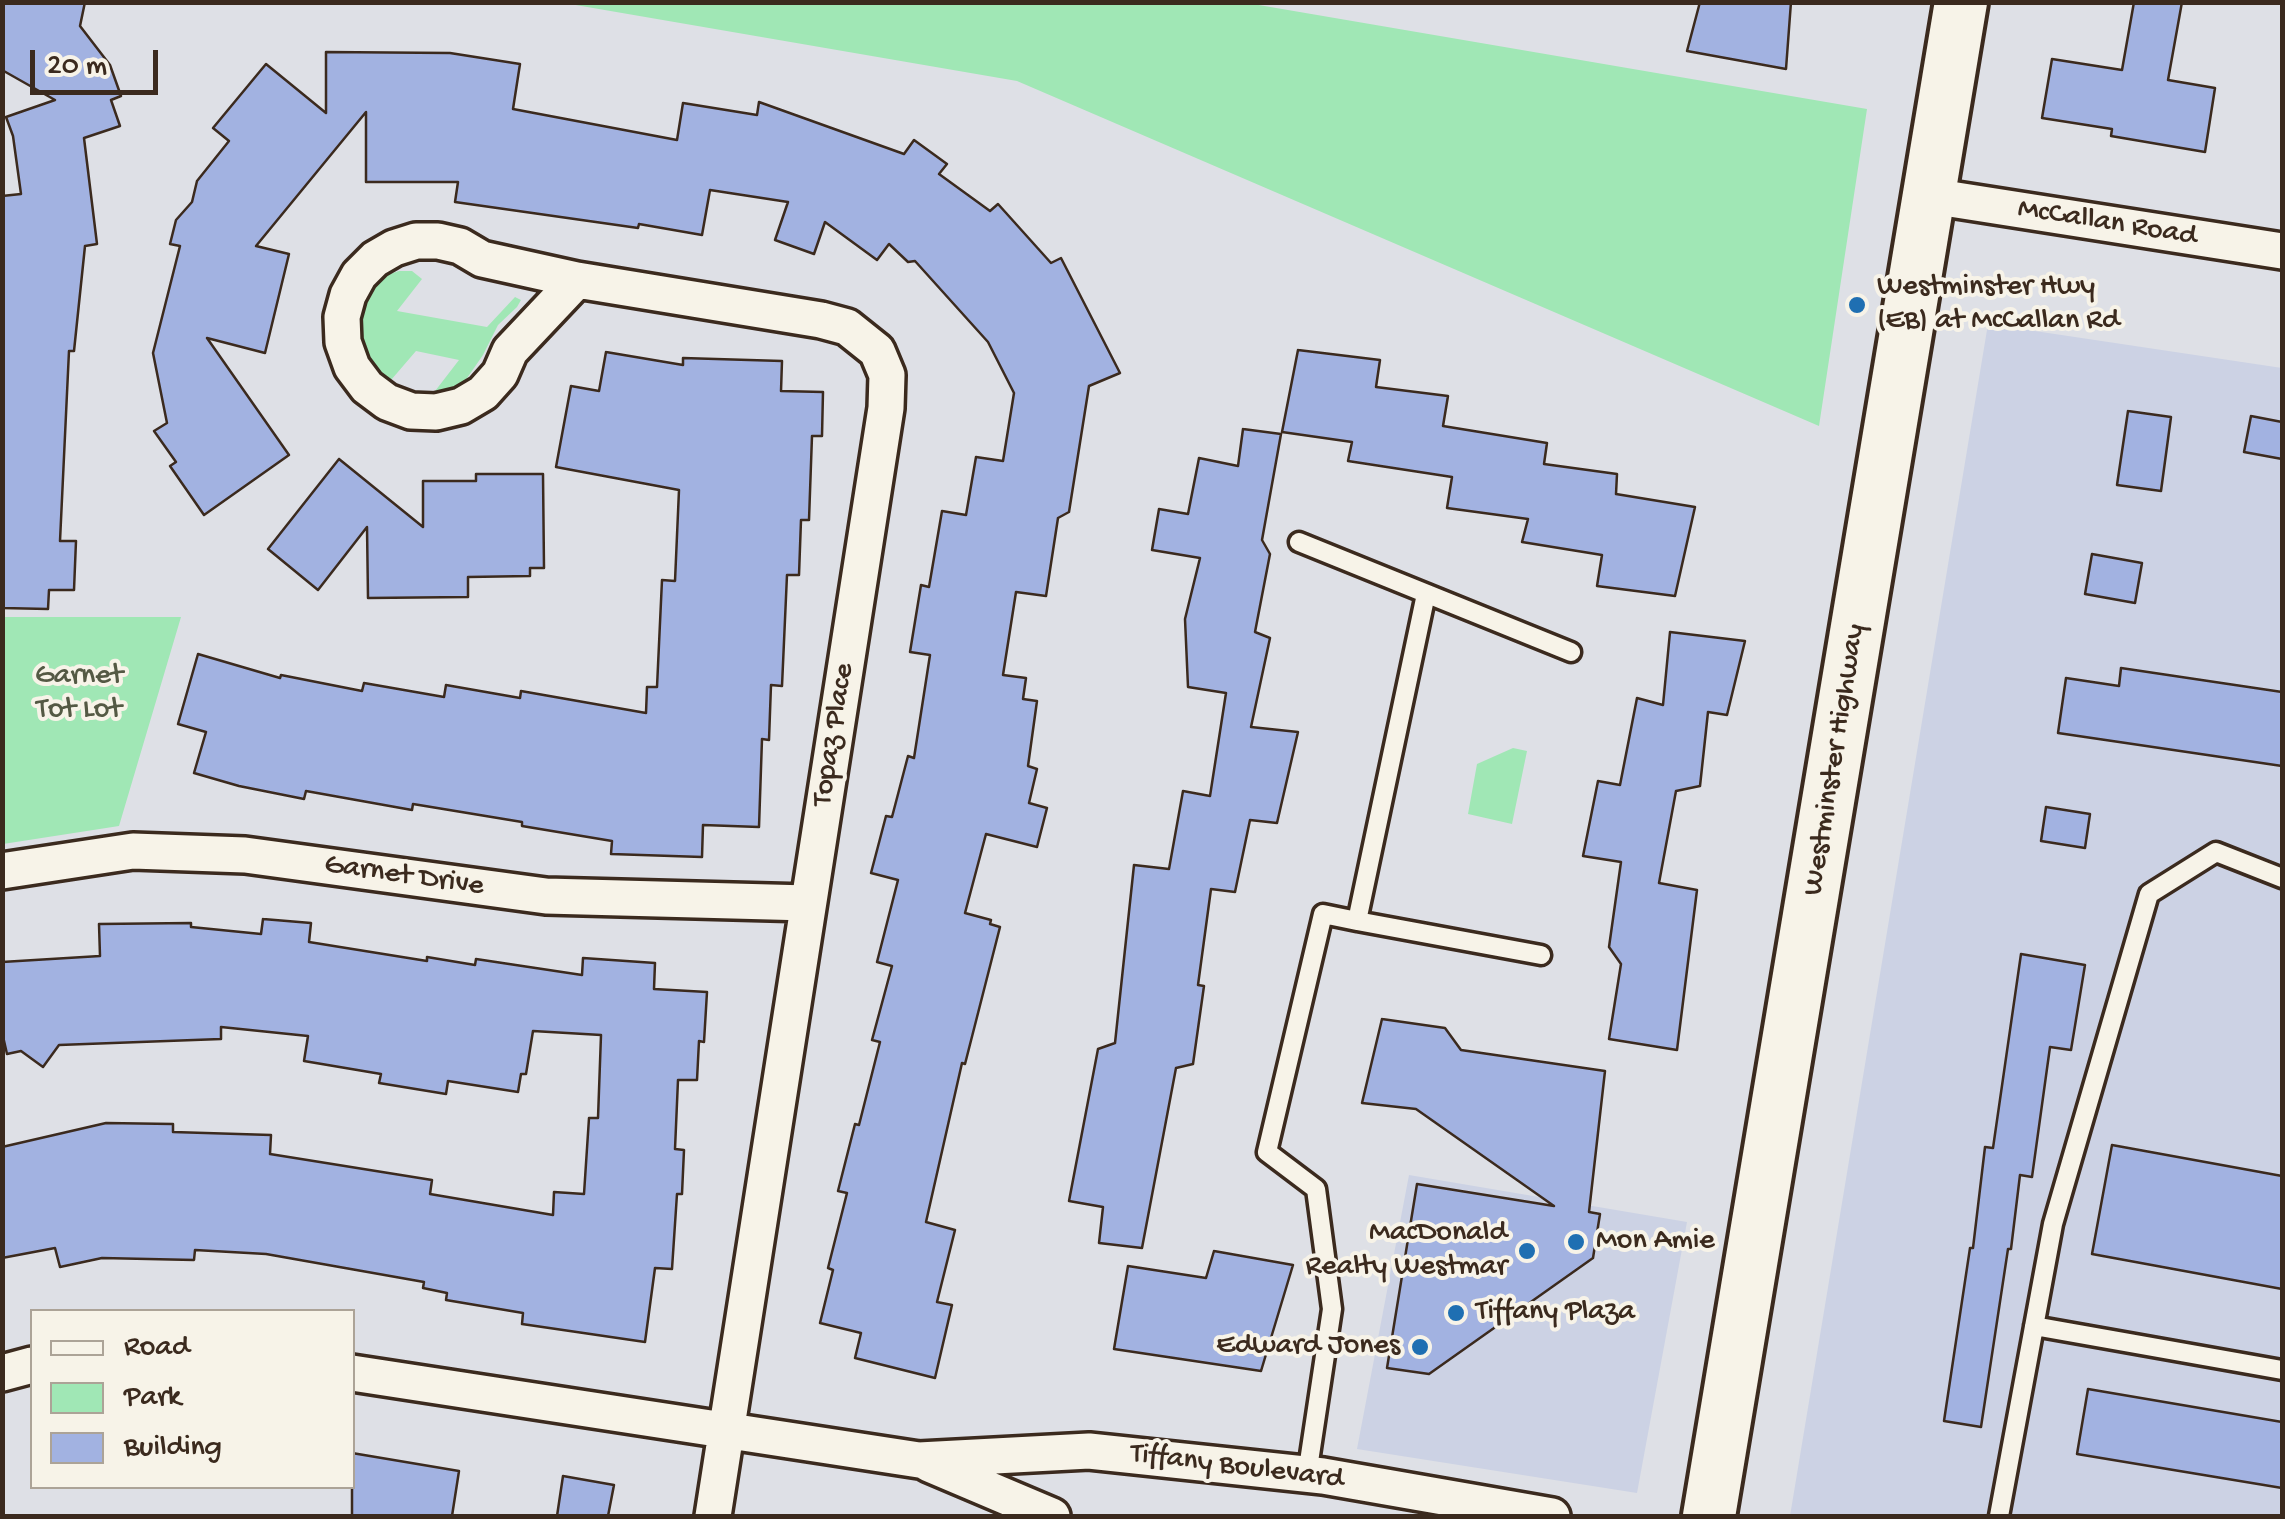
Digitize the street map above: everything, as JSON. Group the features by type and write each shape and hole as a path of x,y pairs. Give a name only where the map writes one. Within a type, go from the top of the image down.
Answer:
{"main road":[{"name":"Westminster Highway","path":"1709,1516 1962,2"}],"street":[{"name":"McCallan Road","path":"1931,196 2282,251"},
{"path":"416,241 460,246 482,259 577,280 510,351 500,374 483,393 461,406 436,412 411,411 387,402 359,377 343,342 342,317 359,275 374,259 416,241"},
{"name":"Topaz Place","path":"577,280 821,320 847,328 877,350 886,376 886,408 713,1516"},
{"name":"Garnet Drive","path":"2,871 134,851 226,854 546,896 808,903"},
{"path":"2,1373 30,1365"},
{"name":"Tiffany Boulevard","path":"355,1373 919,1460 1089,1451 1307,1475 1552,1516"},
{"name":"Tiffany Boulevard","path":"919,1460 1052,1516"}],"lane":[{"path":"1299,542 1571,652"},
{"path":"1357,921 1426,594"},
{"path":"1999,1516 2054,1224 2149,894 2216,852 2282,878"},
{"path":"1307,1475 1332,1309 1316,1189 1266,1152 1323,914 1541,955"},
{"path":"2034,1326 2282,1370"}],"shaded area":[{"path":"1988,324 2282,368 2282,1516 1790,1516"},
{"path":"1409,1175 1687,1222 1637,1493 1357,1449"}],"green space":[{"path":"564,3 1247,3 1867,109 1819,426 1017,81"},
{"path":"412,271 422,279 397,311 487,327 515,297 521,300 498,325 465,381 451,393 432,395 459,360 416,351 385,387 365,360 356,324 363,298 377,278"},
{"name":"Garnet Tot Lot","path":"3,617 181,617 119,826 3,844"},
{"path":"1513,748 1527,751 1512,824 1468,814 1477,764"}],"building":[{"path":"2,2 85,2 80,26 110,65 121,96 111,100 120,126 84,138 97,244 85,246 74,351 69,351 60,541 76,541 74,590 49,590 48,609 2,608 2,196 21,194 13,136 6,117 55,100 2,70"},
{"path":"1700,2 1791,2 1786,69 1687,51"},
{"path":"2134,2 2182,2 2168,80 2215,88 2205,152 2111,136 2112,129 2042,118 2052,59 2122,70"},
{"path":"326,52 450,53 520,64 513,109 677,140 683,103 757,115 759,102 904,154 914,140 947,164 939,174 990,211 998,204 1051,263 1061,258 1120,373 1089,386 1069,512 1058,518 1046,596 1016,592 1003,675 1026,678 1023,699 1037,701 1028,766 1037,769 1029,803 1047,808 1037,847 986,834 965,913 991,920 990,924 1000,927 965,1064 962,1063 926,1222 955,1230 937,1302 952,1305 935,1378 855,1358 861,1333 820,1323 833,1270 828,1268 847,1193 838,1191 880,1042 872,1040 892,966 877,962 898,880 871,873 886,816 892,817 908,756 914,758 930,655 910,652 921,585 929,587 942,511 966,515 976,457 1003,461 1014,393 988,342 915,261 908,262 889,244 877,260 825,222 814,254 775,240 788,202 710,190 702,235 455,202 458,182 366,182 366,112 256,246 289,254 265,353 207,338 289,455 204,515 170,466 176,462 154,431 167,423 153,353 180,246 170,244 176,220 192,202 197,181 229,141 213,128 266,64 326,113"},
{"path":"1298,350 1380,360 1376,387 1448,396 1443,426 1547,443 1544,464 1617,474 1616,494 1695,507 1675,596 1597,586 1602,555 1522,542 1528,519 1447,508 1452,477 1348,461 1352,442 1282,432"},
{"path":"606,352 683,365 683,358 782,361 781,391 823,392 822,436 812,436 809,520 801,520 799,575 787,575 782,686 771,685 769,740 762,739 759,827 703,825 702,857 611,854 612,841 522,826 522,822 413,804 412,810 306,791 304,799 194,773 206,732 178,724 198,654 280,678 281,675 362,691 364,683 444,697 446,685 520,698 521,691 646,713 647,687 657,687 662,580 675,581 679,490 556,467 571,386 599,391"},
{"path":"2128,411 2171,417 2161,491 2117,485"},
{"path":"2251,416 2282,422 2282,459 2244,452"},
{"path":"1243,429 1281,434 1262,540 1270,554 1255,632 1270,638 1251,727 1298,732 1277,823 1250,820 1235,892 1211,889 1198,985 1204,986 1193,1064 1176,1068 1142,1248 1099,1243 1103,1207 1069,1201 1098,1049 1115,1043 1134,865 1169,869 1183,791 1210,796 1226,693 1188,687 1185,619 1200,558 1152,550 1159,509 1188,514 1199,458 1238,466"},
{"path":"339,459 423,527 423,481 476,481 476,474 543,474 544,568 530,568 530,576 468,577 468,597 368,598 367,527 318,590 268,549"},
{"path":"2092,554 2142,563 2135,603 2085,594"},
{"path":"1670,632 1745,641 1727,715 1708,712 1700,786 1676,791 1659,883 1697,890 1677,1050 1609,1039 1621,964 1609,947 1621,862 1583,856 1598,781 1620,785 1637,698 1663,705"},
{"path":"2121,668 2282,692 2282,766 2058,733 2066,678 2119,686"},
{"path":"2046,807 2090,814 2085,848 2041,841"},
{"path":"263,919 311,923 309,942 427,961 427,957 475,965 476,959 582,975 583,958 655,963 654,989 707,992 697,1080 678,1080 675,1149 684,1150 672,1269 655,1268 645,1342 522,1324 523,1313 446,1300 447,1293 423,1288 424,1282 266,1254 195,1250 194,1260 102,1258 60,1267 55,1248 2,1258 2,1147 106,1123 173,1124 173,1132 271,1135 270,1154 432,1180 430,1194 553,1215 554,1192 584,1194 589,1118 598,1118 601,1035 533,1031 526,1074 521,1074 518,1092 448,1081 446,1094 379,1083 381,1074 304,1061 308,1036 221,1027 221,1039 59,1045 43,1067 21,1051 7,1054 2,1032 2,962 100,956 99,924 191,923 191,927 261,934"},
{"path":"2021,954 2085,965 2071,1050 2050,1047 2032,1177 2020,1175 1981,1427 1944,1421 1973,1248 1985,1147 1993,1148"},
{"path":"1382,1019 1445,1028 1461,1050 1605,1071 1589,1212 1600,1214 1593,1258 1429,1374 1387,1368 1417,1184 1554,1206 1416,1109 1362,1103"},
{"path":"2112,1145 2282,1176 2282,1289 2092,1254"},
{"path":"1214,1251 1293,1265 1261,1371 1114,1349 1128,1266 1206,1278"},
{"path":"2088,1389 2282,1422 2282,1488 2077,1454"},
{"path":"355,1454 459,1471 452,1516 352,1516"},
{"path":"563,1476 614,1485 608,1516 557,1516"}],"place":[{"name":"Westminster Hwy (EB) at McCallan Rd","path":"1857,305"},
{"name":"Mon Amie","path":"1576,1242"},
{"name":"MacDonald Realty Westmar","path":"1527,1251"},
{"name":"Tiffany Plaza","path":"1456,1313"},
{"name":"Edward Jones","path":"1420,1347"}]}
